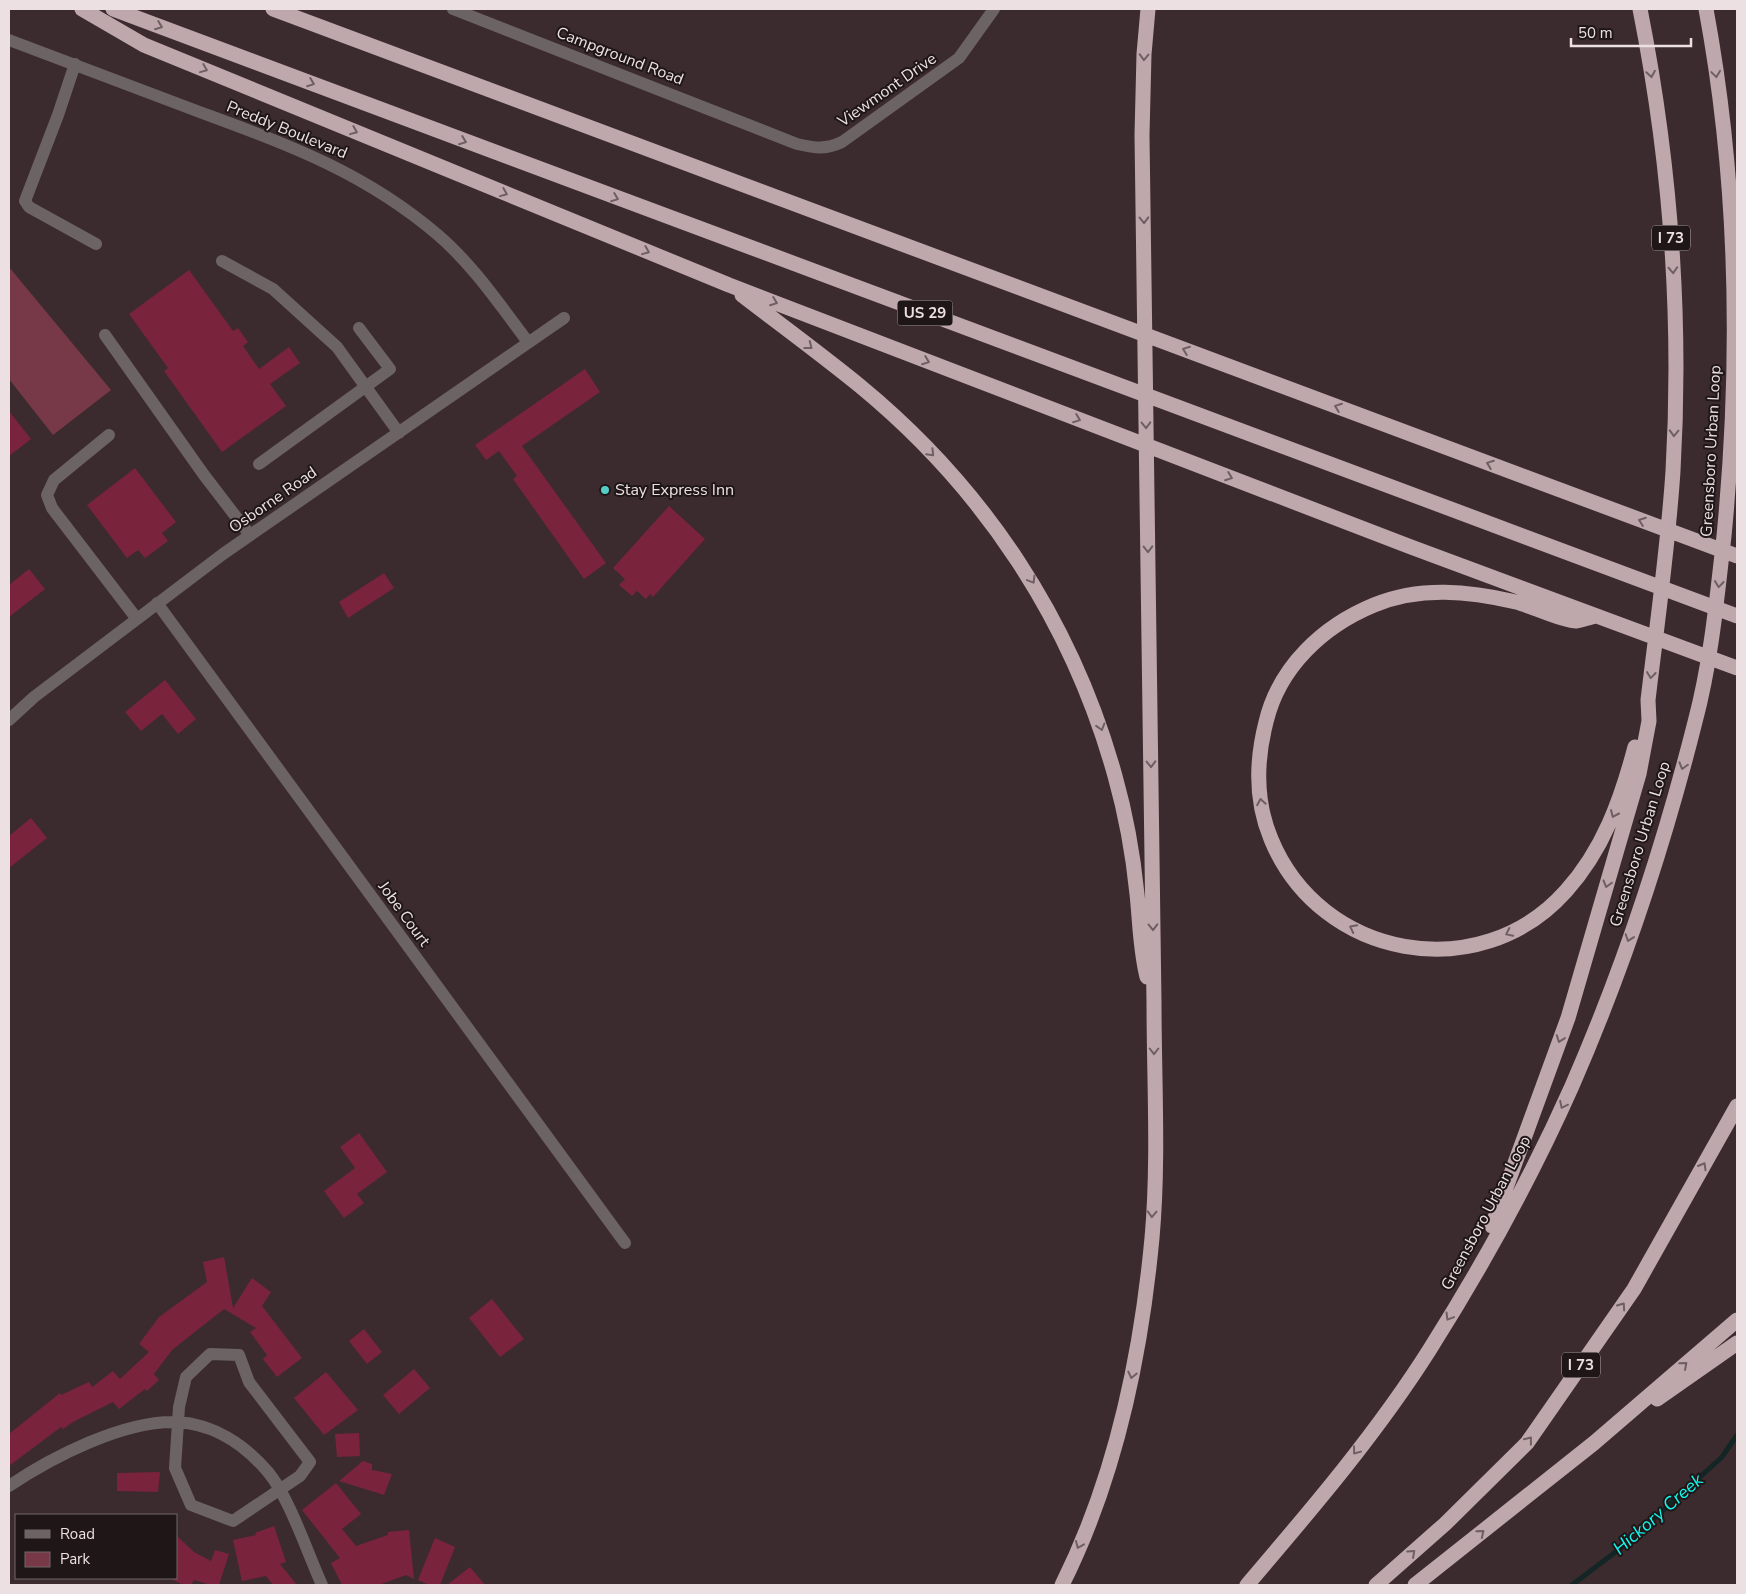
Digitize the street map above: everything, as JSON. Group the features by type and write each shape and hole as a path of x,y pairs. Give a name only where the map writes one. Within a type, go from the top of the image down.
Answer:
{"highway":[{"path":"82,9 144,44 729,285 1411,548 1737,668"},
{"name":"US 29","path":"114,9 1737,616"},
{"path":"273,9 1737,556"},
{"path":"1062,1585 1096,1505 1122,1417 1136,1356 1152,1237 1154,1002 1143,126 1148,9"},
{"name":"I 73","path":"1474,1276 1568,1018 1639,774 1649,721 1648,700 1664,570 1673,470 1676,372 1671,236 1660,132 1640,9"},
{"name":"Greensboro Urban Loop","path":"1247,1585 1309,1513 1375,1427 1428,1352 1474,1276 1530,1172 1568,1095 1611,989 1652,872 1696,719 1718,597 1729,484 1734,389 1735,295 1729,189 1722,116 1706,9"},
{"path":"729,285 861,387 931,452 988,517 1030,577 1069,648 1096,712 1116,777 1130,839 1141,953 1154,1002"},
{"path":"1596,616 1574,621 1516,602 1479,595 1430,592 1404,596 1377,604 1334,625 1318,638 1291,668 1273,699 1260,745 1258,774 1260,797 1264,819 1280,858 1315,902 1341,922 1374,938 1390,944 1429,949 1474,946 1494,940 1531,921 1548,908 1566,892 1593,856 1617,807 1634,748 1640,718 1648,700"},
{"name":"I 73","path":"1376,1585 1445,1524 1527,1443 1634,1289 1737,1106"},
{"path":"1415,1585 1594,1443 1737,1320"},
{"path":"1594,1443 1737,1343"}],"street":[{"name":"Campground Road","path":"453,9 775,134"},
{"name":"Viewmont Drive","path":"775,134 816,148 829,148 842,142 959,58 994,9"},
{"name":"Preddy Boulevard","path":"9,40 296,148 344,170 398,204 439,236 499,303 528,342"},
{"path":"75,64 25,202 29,207 96,244"},
{"path":"222,261 273,289 336,347 399,433"},
{"name":"Osborne Road","path":"9,720 34,697 250,535 564,318"},
{"path":"259,464 390,369 359,328"},
{"path":"105,335 204,475 250,535"},
{"path":"109,435 54,480 47,495 52,508 137,619"},
{"name":"Jobe Court","path":"157,603 625,1243"},
{"path":"210,1354 239,1355 250,1382 310,1462 300,1476 279,1492 234,1521 191,1505 175,1468 177,1422 186,1376 210,1354"},
{"path":"9,1486 80,1445 143,1426 177,1422 210,1429 241,1445 269,1473 322,1585"}],"green space":[{"path":"9,267 111,390 53,435 9,379"}],"building":[{"path":"189,270 233,331 238,328 248,342 243,346 259,369 289,347 300,363 270,384 286,406 222,452 164,371 168,368 129,314"},
{"path":"585,369 600,392 522,446 606,563 584,579 513,479 517,476 499,451 486,460 475,445"},
{"path":"9,411 31,439 9,456"},
{"path":"135,468 176,522 162,533 168,541 145,558 138,550 127,558 87,505"},
{"path":"669,506 705,539 653,597 650,594 646,599 637,591 632,596 619,585 625,579 613,568"},
{"path":"29,569 45,589 9,617 9,585"},
{"path":"384,573 394,588 348,618 339,602"},
{"path":"165,680 196,719 178,734 162,714 141,731 125,712"},
{"path":"31,818 47,838 9,868 9,836"},
{"path":"359,1133 387,1172 357,1194 364,1203 344,1218 324,1191 355,1168 340,1147"},
{"path":"224,1257 233,1308 252,1278 271,1292 262,1306 302,1358 277,1377 263,1359 267,1355 250,1332 256,1328 224,1309 172,1350 154,1374 159,1380 147,1391 145,1389 119,1409 113,1402 63,1429 61,1427 9,1466 9,1434 60,1393 61,1395 89,1382 92,1387 113,1371 120,1379 149,1352 139,1344 159,1317 207,1282 203,1262"},
{"path":"492,1299 524,1339 500,1357 469,1318"},
{"path":"364,1329 382,1352 367,1364 349,1341"},
{"path":"414,1369 430,1388 399,1414 383,1395"},
{"path":"326,1372 358,1410 324,1435 294,1398"},
{"path":"359,1433 360,1456 337,1457 335,1434"},
{"path":"363,1461 372,1464 372,1470 392,1474 384,1495 339,1481"},
{"path":"160,1472 158,1492 117,1491 117,1473"},
{"path":"336,1483 361,1514 342,1529 356,1546 388,1535 388,1532 409,1530 414,1579 406,1575 379,1585 342,1585 331,1563 340,1558 302,1510"},
{"path":"274,1526 286,1562 280,1564 297,1585 273,1585 266,1576 242,1581 233,1540 256,1535 255,1533"},
{"path":"178,1537 194,1552 211,1561 215,1550 229,1554 219,1585 211,1585 194,1580 191,1585 184,1585 173,1580 178,1579"},
{"path":"435,1538 455,1547 440,1585 429,1585 418,1580"},
{"path":"470,1567 485,1585 447,1585"}],"waterway":[{"name":"Hickory Creek","path":"1572,1585 1626,1544 1722,1457 1737,1435"}],"place":[{"name":"Stay Express Inn","path":"605,490"}]}
